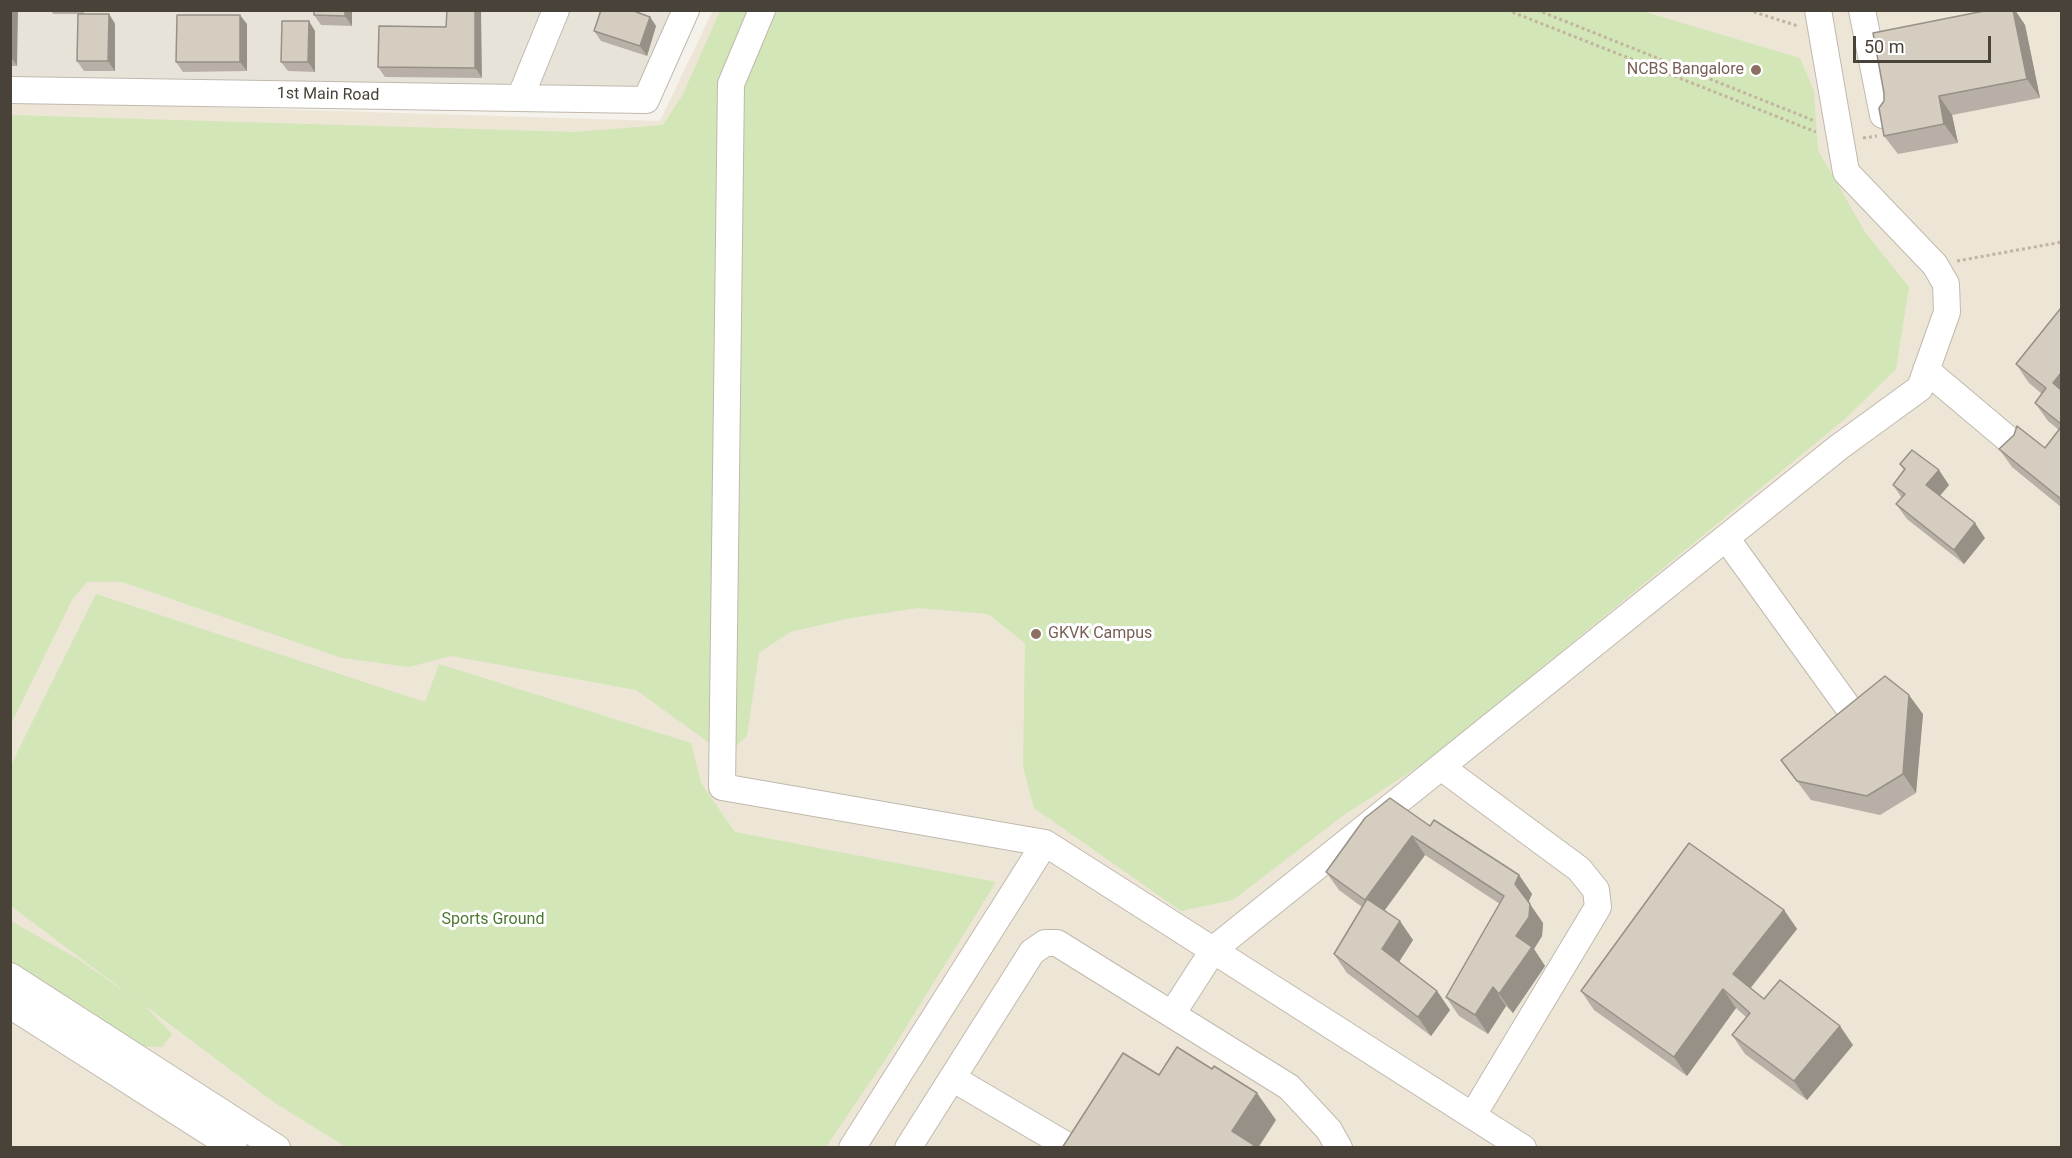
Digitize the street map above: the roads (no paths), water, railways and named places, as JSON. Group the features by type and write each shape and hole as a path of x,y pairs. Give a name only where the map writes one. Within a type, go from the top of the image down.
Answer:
{"street":[{"path":"520,98 556,10"},
{"name":"1st Main Road","path":"10,90 646,100 686,10"},
{"path":"762,10 731,84 722,787 1045,843 1523,1148"},
{"path":"1862,10 1883,125"},
{"path":"1172,1014 1215,950 1839,447 1920,388 1947,312 1946,284 1935,265 1846,172 1833,133 1820,22"},
{"path":"1926,370 2015,445"},
{"path":"1726,538 1853,714"},
{"path":"1441,767 1579,869 1596,890 1598,907 1473,1115"},
{"path":"852,1148 1045,843"},
{"path":"908,1148 1032,952 1045,943 1057,943 1289,1087 1329,1130 1339,1148"},
{"path":"10,976 277,1148"},
{"path":"10,1005 234,1148"},
{"path":"952,1078 1071,1148"}],"place":[{"name":"NCBS Bangalore","path":"1756,70"},
{"name":"GKVK Campus","path":"1036,634"}],"park label":[{"name":"Sports Ground","path":"493,920"}]}
